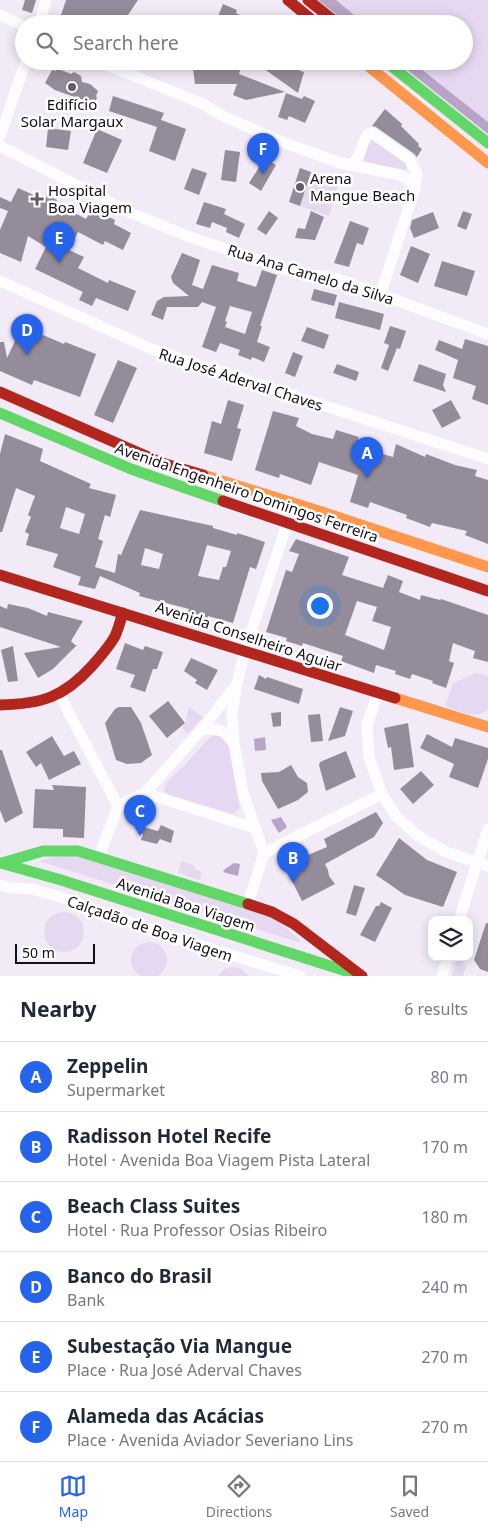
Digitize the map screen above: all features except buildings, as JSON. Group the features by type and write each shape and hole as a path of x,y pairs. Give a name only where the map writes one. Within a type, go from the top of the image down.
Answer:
{"main road":[{"path":"288,0 306,15"},
{"path":"308,0 327,15"},
{"path":"373,70 488,163"},
{"path":"396,70 488,144"},
{"name":"Avenida Engenheiro Domingos Ferreira","path":"0,392 162,463 488,567"},
{"name":"Avenida Engenheiro Domingos Ferreira","path":"0,413 131,469 287,524 488,591"},
{"name":"Avenida Conselheiro Aguiar","path":"0,575 488,727"},
{"path":"0,705 17,705 59,694 75,682 111,644 116,636 123,612"},
{"path":"1,863 43,851 78,851 99,857 272,912 294,924 362,976"},
{"name":"Avenida Boa Viagem","path":"1,863 71,883 362,976"}],"street":[{"path":"42,15 46,0"},
{"path":"0,15 15,22"},
{"path":"0,136 23,70"},
{"path":"119,70 194,101 280,141 340,162 401,175 411,183"},
{"path":"351,164 356,161 365,138 368,134 372,133 410,159 416,173 411,183 381,293"},
{"name":"Rua Ana Camelo da Silva","path":"0,146 131,212 187,236 287,270 336,278 488,334"},
{"name":"Rua José Aderval Chaves","path":"0,281 154,350 488,459"},
{"path":"248,904 264,852 254,828 243,792 234,744 232,712 245,650 287,524"},
{"path":"99,857 118,806 145,793 202,729 237,684"},
{"path":"378,693 367,725 369,757 382,794 396,816 417,835 444,850 482,864"},
{"path":"59,694 118,806"},
{"path":"202,729 218,730 227,733 234,744"},
{"path":"145,793 254,828"},
{"path":"264,852 382,794"},
{"path":"461,916 482,864 488,829"},
{"name":"Calçadão de Boa Viagem","path":"0,885 32,889 57,896 171,936 300,976"},
{"path":"442,976 447,961"}],"shaded area":[{"path":"318,0 336,0 354,15 337,15"},
{"path":"336,0 488,0 488,122 422,70 473,70 473,15 354,15"},
{"path":"407,70 422,70 488,122 488,134"},
{"path":"373,139 402,156 408,166 407,168 399,172 365,161 363,159 368,143"},
{"path":"311,172 339,181 329,216 300,206"},
{"path":"476,673 488,676 488,709 479,714 473,714 445,706 453,683"},
{"path":"189,707 203,717 188,734 182,728 186,722"},
{"path":"219,735 229,745 239,805 239,809 233,814 169,795 164,790 167,782 209,738"},
{"path":"265,737 266,750 255,751 254,739"},
{"path":"281,817 287,827 279,833 271,820"},
{"path":"68,854 271,914 301,941 298,942 39,861"},
{"path":"181,861 194,865 195,869 202,872 200,880 178,873"},
{"path":"234,863 240,864 238,876 223,872 225,869"},
{"path":"68,912 75,915 81,921 84,932 83,940 75,949 68,952 60,952 53,949 45,940 44,928 47,921 56,913"},
{"path":"142,943 156,943 166,953 166,967 158,976 140,976 132,967 132,953"},
{"path":"457,961 466,961 463,964 466,967 463,976 452,976"},
{"path":"230,967 240,968 249,976 218,976 224,969"}],"traffic: fast":[{"path":"396,70 488,143"},
{"path":"0,413 131,469 223,501"},
{"path":"2,863 43,851 78,851 248,904"},
{"path":"1,863 61,880 349,972"}],"traffic: slow":[{"path":"373,70 488,163"},
{"path":"203,475 488,567"},
{"path":"395,698 488,727"}],"traffic: jam":[{"path":"288,0 306,15"},
{"path":"308,0 327,15"},
{"path":"0,392 162,463 203,475"},
{"path":"223,501 488,591"},
{"path":"0,575 395,698"},
{"path":"0,705 28,703 51,697 72,685 82,677 109,645 123,613"},
{"path":"248,904 272,912 294,924 362,976"}],"place":[{"name":"Edifício Solar Margaux","path":"72,87"},
{"name":"Alameda das Acácias","path":"263,174"},
{"name":"Arena Mangue Beach","path":"300,187"},
{"name":"Hospital Boa Viagem","path":"37,199"},
{"name":"Subestação Via Mangue","path":"59,263"},
{"name":"Banco do Brasil","path":"27,355"},
{"name":"Zeppelin","path":"367,478"},
{"name":"Beach Class Suites","path":"140,836"},
{"name":"Radisson Hotel Recife","path":"293,883"}]}
